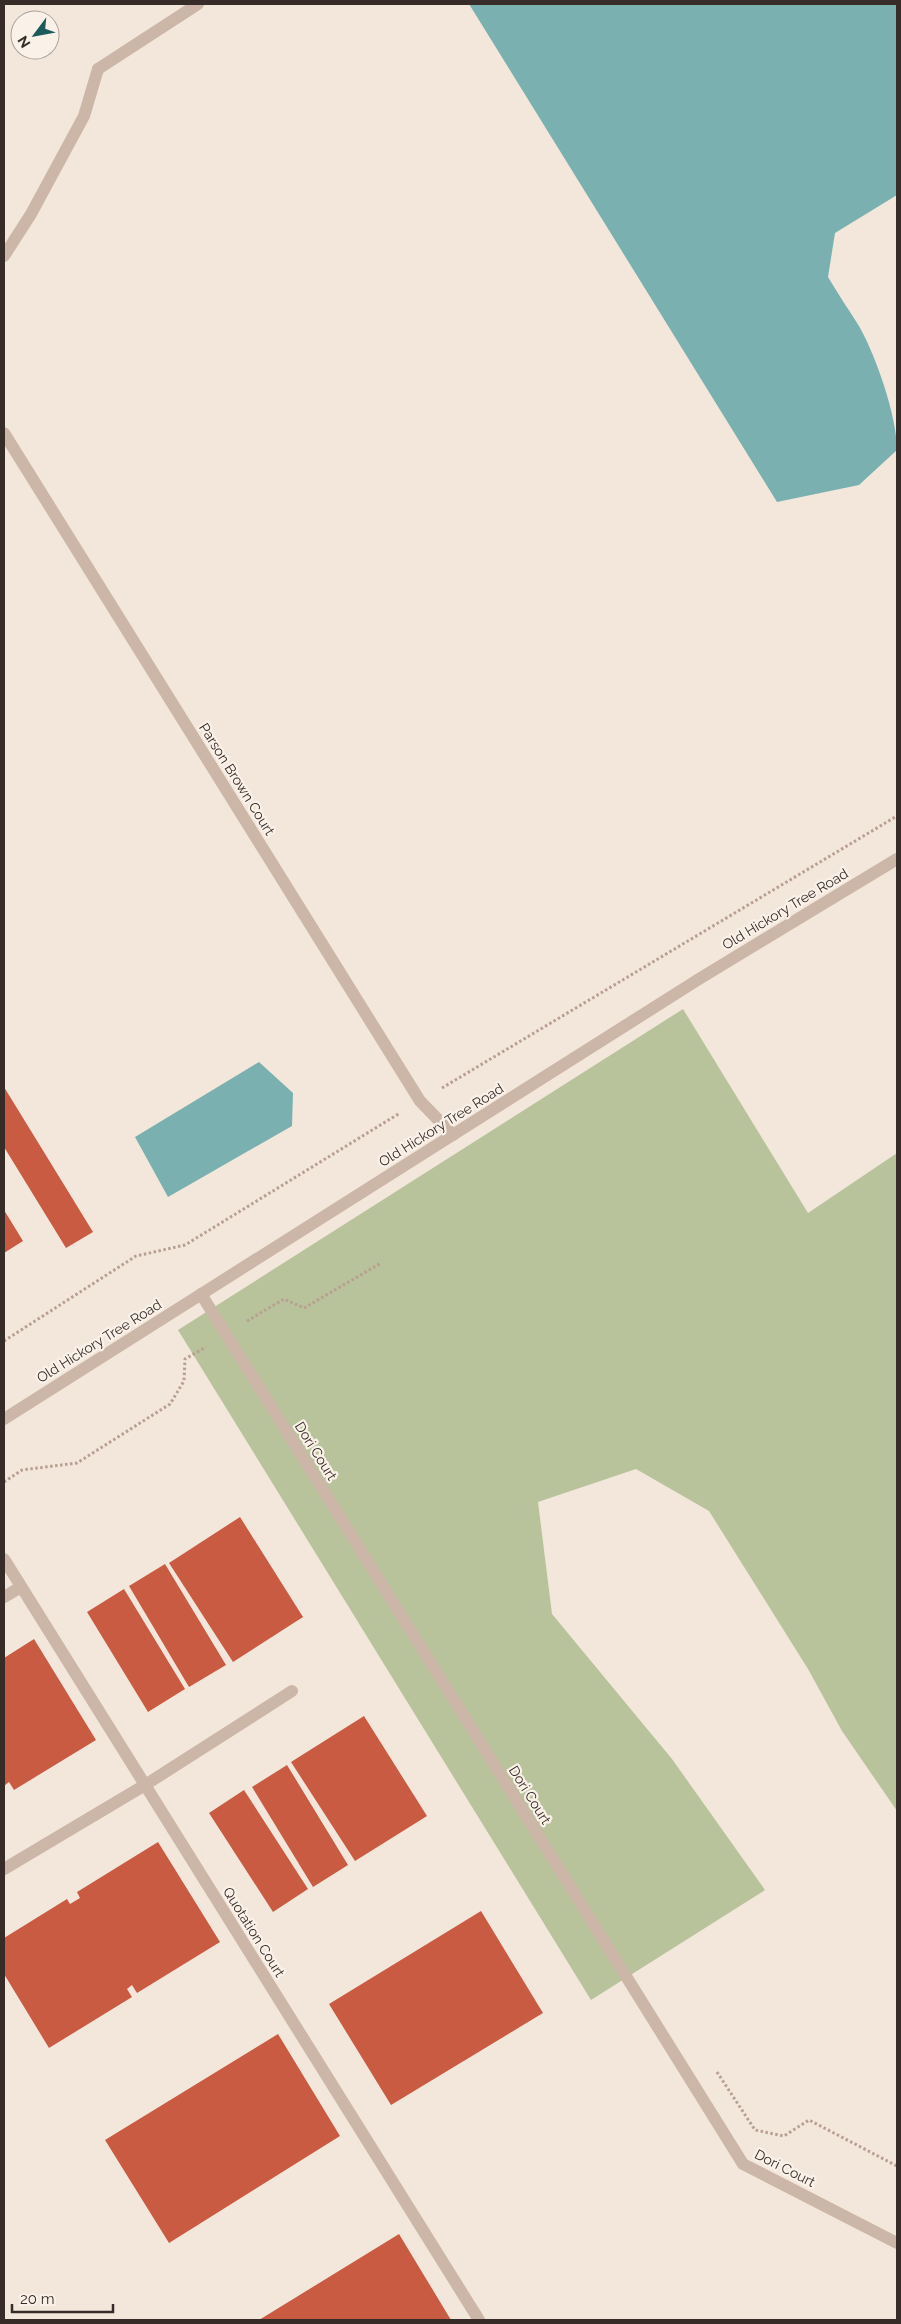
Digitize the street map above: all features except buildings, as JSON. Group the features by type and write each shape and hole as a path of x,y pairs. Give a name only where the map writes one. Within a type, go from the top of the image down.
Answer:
{"street":[{"path":"4,256 31,214 84,116 98,69 198,4"},
{"name":"Parson Brown Court","path":"4,433 420,1101 453,1135"},
{"name":"Old Hickory Tree Road","path":"4,1419 699,979 897,859"},
{"name":"Dori Court","path":"201,1294 743,2164 897,2242"},
{"name":"Quotation Court","path":"4,1559 479,2320"},
{"path":"4,1597 21,1587"},
{"path":"4,1868 145,1785 292,1692"}],"path":[{"path":"4,1341 136,1256 185,1244 897,816"},
{"path":"4,1482 22,1470 77,1463 170,1404 184,1381 185,1360 284,1299 304,1308 381,1263"},
{"path":"713,2066 755,2130 784,2136 809,2120 897,2166"}],"green space":[{"path":"683,1009 808,1213 897,1153 897,1811 842,1731 808,1669 709,1511 636,1469 538,1502 552,1614 672,1759 765,1890 591,2000 178,1330"}],"water":[{"path":"469,4 897,4 897,195 835,233 828,277 859,326 872,353 889,404 896,436 897,450 859,485 777,502"},
{"path":"259,1062 293,1093 292,1126 168,1197 135,1137"}]}
